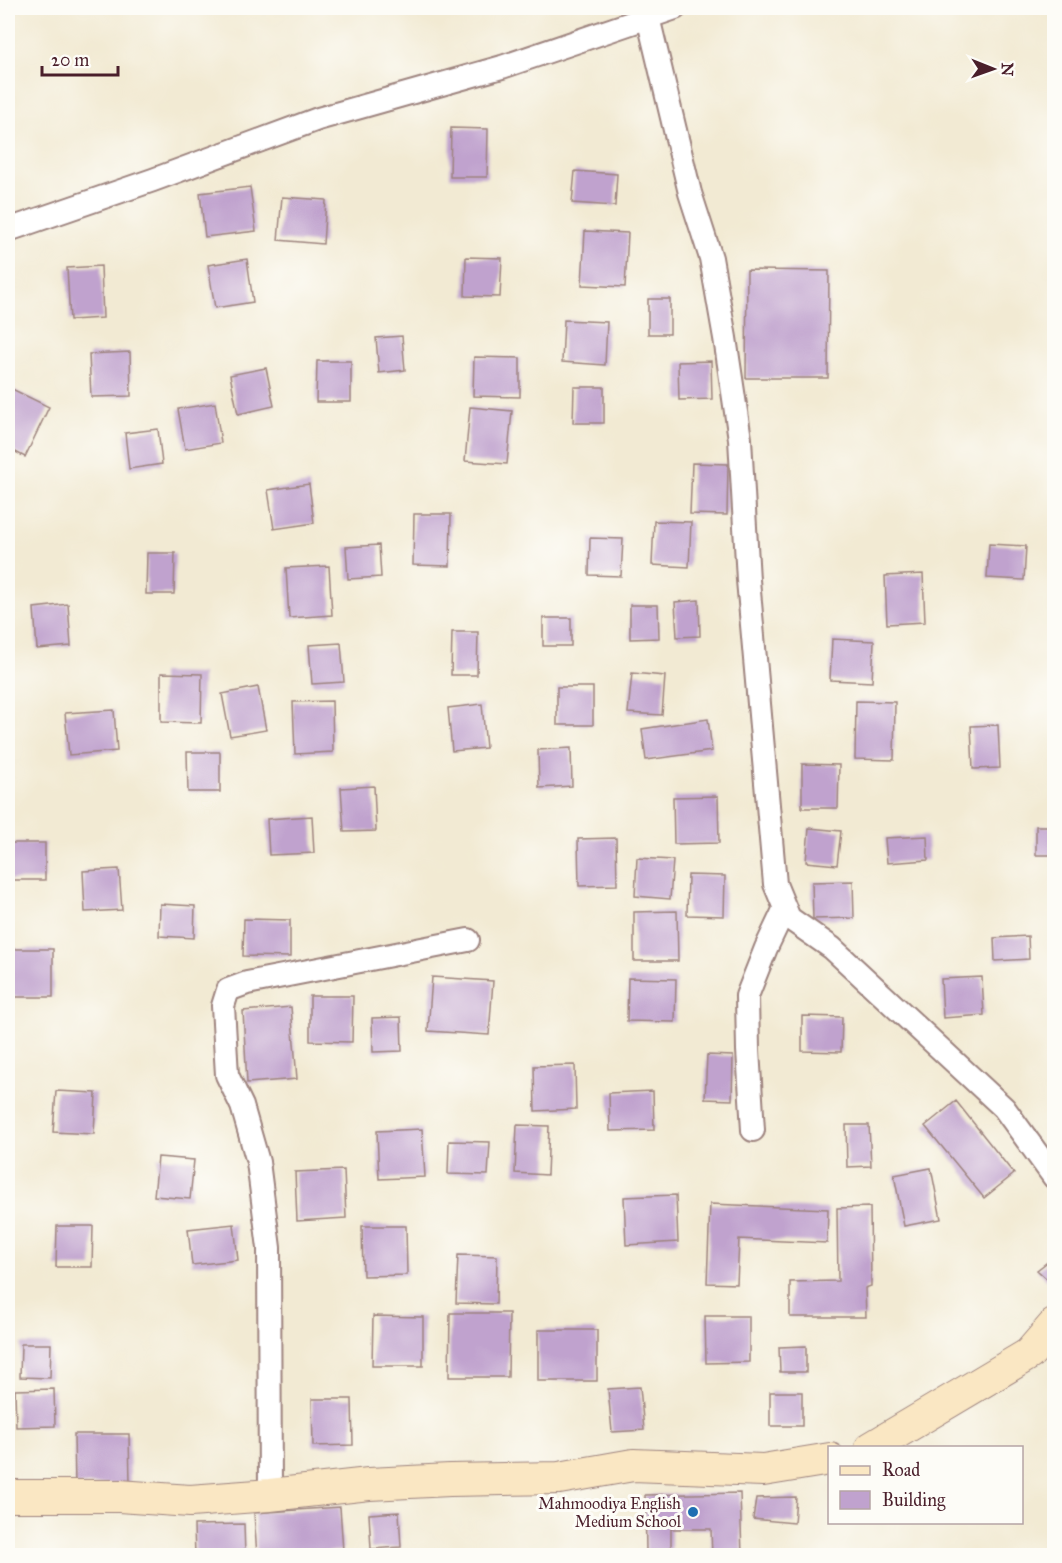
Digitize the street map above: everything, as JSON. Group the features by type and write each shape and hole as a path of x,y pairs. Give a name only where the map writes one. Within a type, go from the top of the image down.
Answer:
{"main road":[{"path":"874,1446 1029,1354 1054,1325"},
{"path":"8,1496 119,1496 190,1501 381,1484 559,1478 633,1466 763,1470 828,1459"}],"street":[{"path":"8,230 153,180 318,119 502,67 675,8"},
{"path":"648,17 690,193 711,258 740,439 748,580 775,884 789,918 832,948 1004,1108 1054,1177"},
{"path":"753,1130 747,996 785,908"},
{"path":"270,1495 269,1248 258,1162 242,1106 227,1075 223,1006 228,990 247,983 468,940"}],"building":[{"path":"451,128 488,129 487,177 450,177"},
{"path":"575,171 617,174 615,206 572,203"},
{"path":"250,187 256,231 205,237 200,193"},
{"path":"282,197 326,200 323,244 278,240"},
{"path":"585,231 628,233 625,287 582,285"},
{"path":"466,257 502,258 500,297 465,296"},
{"path":"247,259 253,302 215,308 208,265"},
{"path":"101,266 103,318 70,320 67,268"},
{"path":"747,270 829,271 828,378 746,378"},
{"path":"648,299 670,299 670,334 648,334"},
{"path":"564,320 607,322 605,365 562,362"},
{"path":"402,336 405,370 379,373 376,338"},
{"path":"130,352 131,396 91,397 89,354"},
{"path":"474,357 520,358 520,397 473,396"},
{"path":"317,361 351,361 351,402 316,402"},
{"path":"711,361 712,399 679,400 678,362"},
{"path":"266,368 274,406 238,414 230,375"},
{"path":"8,387 49,407 25,457 8,448"},
{"path":"574,387 604,387 604,423 573,423"},
{"path":"215,403 221,443 185,449 178,409"},
{"path":"470,407 512,411 507,464 465,461"},
{"path":"158,429 162,464 129,469 125,433"},
{"path":"692,463 728,464 727,515 690,514"},
{"path":"309,484 314,523 274,529 268,490"},
{"path":"414,514 451,514 450,566 413,565"},
{"path":"654,521 691,522 689,567 652,565"},
{"path":"590,538 623,539 621,576 589,575"},
{"path":"989,544 1026,546 1024,580 987,578"},
{"path":"379,545 381,577 348,579 346,547"},
{"path":"147,553 175,553 174,594 146,594"},
{"path":"329,566 332,615 289,618 286,568"},
{"path":"923,574 925,622 887,624 885,576"},
{"path":"699,600 700,636 677,637 675,602"},
{"path":"68,604 71,646 37,649 34,608"},
{"path":"630,605 658,605 659,638 630,639"},
{"path":"543,618 571,618 571,646 543,646"},
{"path":"452,632 478,632 477,675 451,675"},
{"path":"832,639 874,641 872,682 830,680"},
{"path":"341,643 344,682 312,684 309,645"},
{"path":"161,673 202,674 201,723 161,722"},
{"path":"632,673 665,676 662,715 628,713"},
{"path":"258,687 266,730 230,736 222,694"},
{"path":"557,687 593,687 593,725 557,725"},
{"path":"332,701 333,752 295,754 293,702"},
{"path":"856,701 895,702 894,760 855,759"},
{"path":"482,704 486,748 452,751 448,708"},
{"path":"114,710 117,751 69,755 65,713"},
{"path":"708,719 712,751 646,760 642,729"},
{"path":"998,725 1000,768 973,769 971,726"},
{"path":"571,748 572,786 539,788 538,750"},
{"path":"187,752 220,752 220,792 188,792"},
{"path":"802,764 839,765 838,808 802,808"},
{"path":"374,786 376,831 344,832 341,788"},
{"path":"718,796 719,843 674,844 673,797"},
{"path":"312,816 314,853 269,855 267,819"},
{"path":"1036,826 1054,826 1054,855 1036,855"},
{"path":"809,828 841,831 837,865 806,862"},
{"path":"927,836 928,860 887,863 885,838"},
{"path":"616,838 617,885 579,886 578,839"},
{"path":"8,843 45,843 45,880 8,880"},
{"path":"637,858 673,860 670,899 635,896"},
{"path":"119,869 122,910 85,912 83,871"},
{"path":"688,875 725,876 724,916 687,915"},
{"path":"853,881 854,918 813,919 812,882"},
{"path":"160,904 195,906 194,938 159,936"},
{"path":"677,911 678,961 634,961 634,912"},
{"path":"244,919 290,920 290,957 243,956"},
{"path":"1028,936 1029,959 995,961 994,938"},
{"path":"8,949 53,949 53,997 8,997"},
{"path":"432,977 493,981 489,1035 428,1031"},
{"path":"982,977 984,1015 943,1018 941,979"},
{"path":"628,978 676,979 675,1022 627,1021"},
{"path":"310,996 353,996 352,1042 310,1041"},
{"path":"291,1007 297,1079 247,1083 243,1011"},
{"path":"802,1016 842,1017 841,1052 802,1051"},
{"path":"401,1017 402,1051 373,1052 372,1018"},
{"path":"707,1055 733,1056 732,1100 705,1099"},
{"path":"575,1065 576,1109 535,1111 534,1066"},
{"path":"56,1091 96,1093 94,1134 53,1132"},
{"path":"653,1091 654,1130 610,1131 609,1093"},
{"path":"956,1101 1014,1174 984,1198 925,1126"},
{"path":"517,1125 549,1126 547,1175 515,1173"},
{"path":"846,1125 869,1125 871,1166 847,1167"},
{"path":"422,1129 425,1177 379,1179 377,1131"},
{"path":"449,1141 490,1142 488,1175 448,1174"},
{"path":"158,1157 194,1160 190,1199 154,1196"},
{"path":"931,1168 941,1219 904,1226 894,1175"},
{"path":"344,1170 346,1218 297,1221 295,1172"},
{"path":"676,1195 678,1242 626,1245 624,1197"},
{"path":"710,1204 828,1209 827,1243 739,1239 737,1284 707,1283"},
{"path":"870,1207 871,1286 865,1288 866,1317 790,1317 790,1282 838,1281 837,1208"},
{"path":"234,1224 238,1260 192,1265 188,1229"},
{"path":"57,1226 93,1226 92,1267 56,1267"},
{"path":"362,1226 406,1226 407,1275 363,1276"},
{"path":"458,1255 497,1256 496,1304 456,1303"},
{"path":"1054,1257 1054,1275 1048,1280 1037,1270"},
{"path":"450,1313 509,1313 508,1377 449,1377"},
{"path":"373,1316 423,1317 423,1366 372,1366"},
{"path":"705,1316 749,1316 749,1362 706,1363"},
{"path":"538,1330 597,1330 597,1381 538,1381"},
{"path":"21,1344 51,1344 50,1378 20,1377"},
{"path":"806,1346 806,1372 780,1372 779,1347"},
{"path":"640,1387 644,1430 612,1432 608,1389"},
{"path":"54,1389 55,1426 16,1427 15,1390"},
{"path":"770,1392 802,1392 802,1426 770,1426"},
{"path":"312,1399 352,1399 353,1445 313,1446"},
{"path":"74,1434 129,1434 130,1484 75,1485"},
{"name":"Mahmoodiya English Medium School","path":"740,1493 742,1556 712,1556 711,1529 671,1529 671,1550 646,1551 645,1495"},
{"path":"796,1497 794,1523 753,1519 756,1498"},
{"path":"340,1507 343,1551 257,1556 254,1513"},
{"path":"399,1512 401,1547 371,1549 369,1514"},
{"path":"244,1524 245,1556 195,1556 194,1525"}],"place":[{"name":"Mahmoodiya English Medium School","path":"693,1512"}]}
